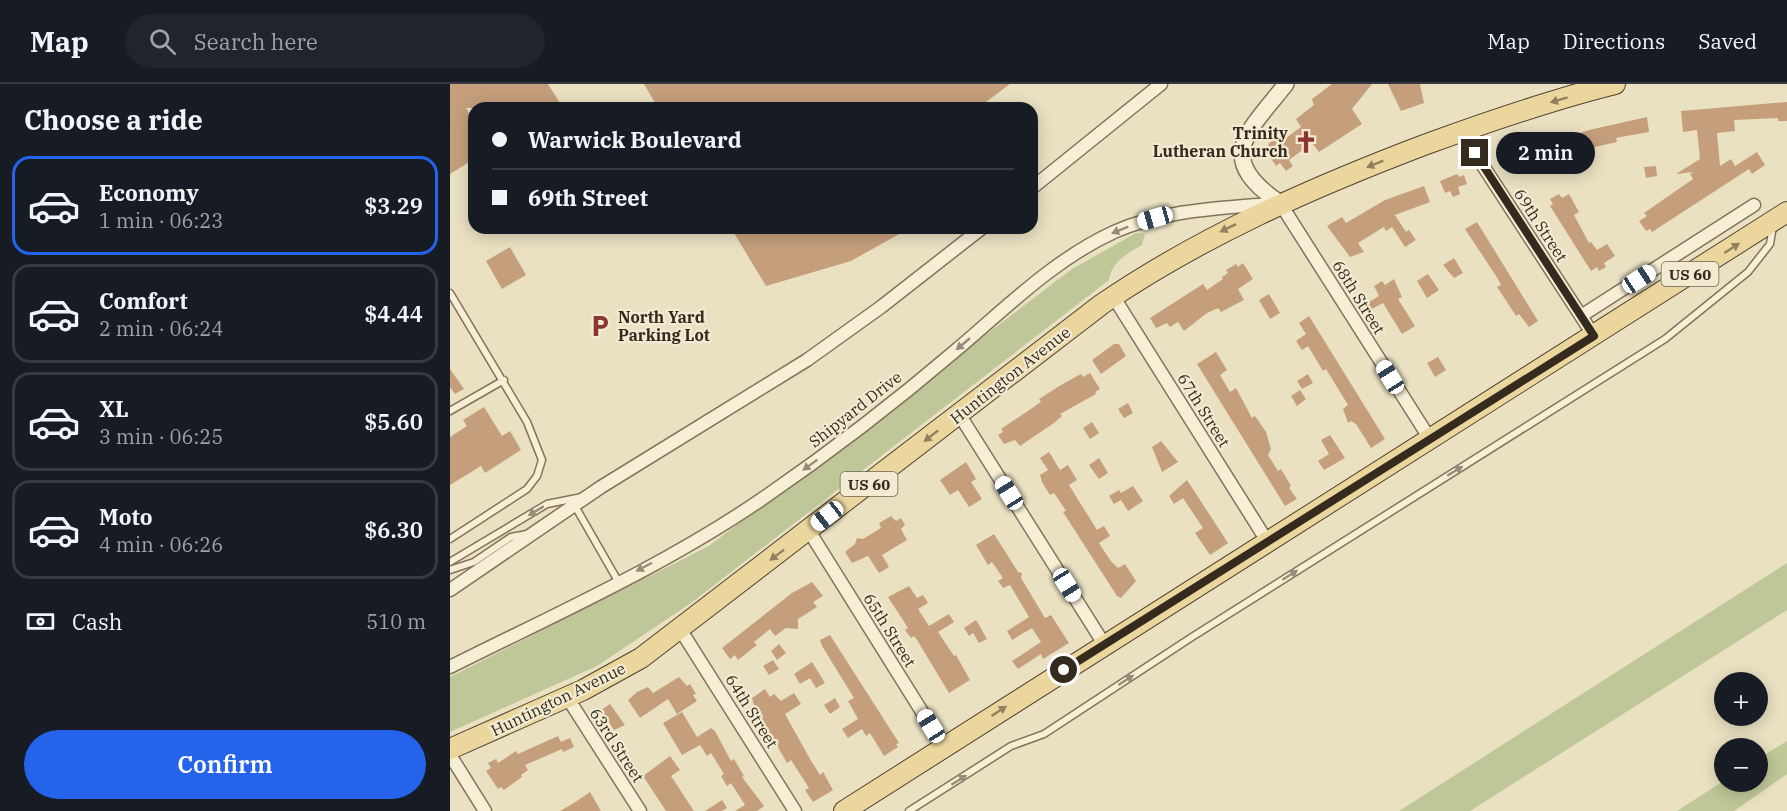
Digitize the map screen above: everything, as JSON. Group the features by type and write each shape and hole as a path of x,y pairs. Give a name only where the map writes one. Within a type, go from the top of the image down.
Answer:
{"main road":[{"name":"Huntington Avenue","path":"450,749 567,697 625,667 680,629 1113,297 1158,266 1217,233 1280,203 1461,132 1615,84"},
{"name":"US 60","path":"844,811 1780,216"}],"street":[{"path":"1038,183 1161,84"},
{"path":"1280,203 1250,177 1241,154 1250,130 1286,84"},
{"name":"69th Street","path":"1461,132 1594,336"},
{"name":"68th Street","path":"1280,203 1430,440"},
{"name":"Shipyard Drive","path":"450,667 680,549 762,499 888,407 1032,284 1084,248 1113,232 1155,218 1235,206 1280,203"},
{"path":"1581,316 1754,205"},
{"path":"450,590 591,494 807,360 881,307 974,234"},
{"name":"67th Street","path":"1113,297 1267,541"},
{"path":"959,414 1104,644"},
{"name":"65th Street","path":"808,531 944,747"},
{"name":"64th Street","path":"680,629 795,811"},
{"name":"63rd Street","path":"567,697 640,811"},
{"path":"450,756 485,811"}],"lane":[{"path":"909,811 1011,746 1044,734 1203,630 1665,339 1748,272 1770,244 1780,216"},
{"path":"450,293 504,380 537,443 542,460 537,476 527,489 450,539"},
{"path":"450,411 504,380"},
{"path":"450,562 547,504 591,494"},
{"path":"575,506 618,581"},
{"path":"450,570 474,562 511,537 533,533"}],"green space":[{"path":"1136,233 1145,234 1142,245 1116,263 1109,280 691,603 597,666 450,732 450,677 709,546 1072,269"},
{"path":"1787,563 1787,610 1470,811 1399,811"},
{"path":"1787,741 1787,774 1768,787 1768,753"},
{"path":"1714,787 1714,792 1761,792 1734,811 1677,811"}],"building":[{"path":"450,84 548,84 559,102 468,102 468,108 466,108 468,111 468,163 450,174"},
{"path":"644,84 1010,84 986,102 654,102"},
{"path":"1332,84 1372,84 1352,109 1362,124 1319,152 1312,143 1289,160 1293,166 1286,171 1280,163 1276,166 1268,154 1272,152 1268,144 1274,139 1278,144 1301,127 1296,119 1314,105 1312,99"},
{"path":"1388,84 1420,84 1424,103 1401,111"},
{"path":"1787,102 1787,121 1778,121 1778,118 1734,120 1735,131 1717,133 1720,166 1731,159 1735,166 1757,152 1765,165 1752,174 1749,169 1652,232 1650,229 1646,231 1639,221 1647,216 1644,213 1693,179 1690,174 1693,172 1676,174 1700,159 1697,130 1683,132 1681,111"},
{"path":"1647,117 1649,132 1616,138 1617,142 1582,150 1581,147 1548,160 1543,145 1589,130"},
{"path":"1656,166 1657,176 1646,178 1644,167"},
{"path":"1457,174 1459,177 1464,175 1467,184 1458,187 1460,194 1453,197 1450,191 1445,193 1440,181"},
{"path":"1424,186 1430,202 1395,215 1406,232 1409,230 1416,240 1405,247 1392,227 1386,231 1384,227 1358,243 1364,252 1350,257 1327,226 1342,217 1346,223 1385,200"},
{"path":"1559,194 1562,198 1569,194 1579,212 1574,215 1589,243 1591,242 1597,250 1607,244 1615,256 1604,263 1606,267 1599,271 1597,267 1591,271 1550,206 1553,204 1550,199"},
{"path":"1477,222 1538,321 1529,327 1519,314 1516,316 1497,287 1501,285 1498,279 1465,229"},
{"path":"735,234 899,234 851,261 766,286"},
{"path":"510,247 526,275 502,289 486,261"},
{"path":"1454,258 1463,273 1454,278 1443,265"},
{"path":"1243,263 1253,279 1238,289 1244,300 1221,312 1218,308 1207,313 1184,331 1178,322 1170,327 1167,323 1156,328 1150,318 1203,284 1207,290 1223,279 1222,277 1228,273 1226,270"},
{"path":"1428,274 1439,290 1427,298 1417,281"},
{"path":"1394,279 1402,297 1398,299 1415,326 1402,334 1383,303 1368,311 1364,305 1379,296 1374,286 1382,281 1385,285"},
{"path":"1269,294 1280,313 1270,319 1259,300"},
{"path":"1309,316 1385,439 1371,448 1356,424 1351,421 1348,423 1343,409 1348,405 1326,369 1323,371 1308,346 1302,350 1296,341 1306,334 1299,323"},
{"path":"1114,344 1119,344 1126,356 1101,374 1092,360"},
{"path":"1216,352 1227,370 1220,375 1230,392 1236,388 1252,418 1255,416 1266,432 1271,449 1268,455 1278,471 1281,469 1291,486 1289,488 1297,499 1285,506 1197,364"},
{"path":"1438,357 1446,370 1435,377 1427,363"},
{"path":"450,369 464,389 455,394 450,387"},
{"path":"1090,373 1100,389 1095,392 1096,394 1060,414 1062,416 1054,423 1020,446 1015,440 1004,444 998,435 1003,432 1001,429 1041,402 1039,399 1061,385 1081,374 1083,377"},
{"path":"1308,374 1313,383 1302,389 1297,381"},
{"path":"1300,390 1306,399 1297,406 1291,396"},
{"path":"1128,403 1133,413 1124,418 1118,409"},
{"path":"484,407 502,436 510,431 521,450 485,473 481,466 450,485 450,437 467,426 463,420"},
{"path":"1092,422 1099,433 1090,439 1083,428"},
{"path":"1330,435 1345,458 1324,470 1318,461 1329,454 1321,440"},
{"path":"1161,441 1178,462 1162,472 1152,447"},
{"path":"1049,452 1060,470 1068,465 1077,480 1069,485 1097,530 1104,526 1110,536 1099,543 1110,560 1118,568 1125,564 1136,581 1121,598 1117,596 1063,512 1066,511 1054,493 1050,495 1042,482 1040,475 1048,470 1040,458"},
{"path":"1099,458 1108,473 1099,479 1089,465"},
{"path":"966,462 976,479 971,482 982,499 969,507 958,490 950,495 940,480"},
{"path":"1187,480 1228,543 1210,555 1195,533 1203,528 1183,498 1174,504 1169,496"},
{"path":"1133,486 1143,501 1128,511 1121,500 1114,504 1109,496 1119,490 1121,493"},
{"path":"891,516 896,521 901,518 905,525 901,529 907,540 882,555 889,567 879,573 868,556 852,563 845,552 855,544 857,538 863,539 881,528 879,523"},
{"path":"994,534 1018,572 1022,573 1021,578 1045,618 1051,615 1069,643 1043,659 1041,654 1018,669 1012,661 1041,642 1032,628 1012,640 1007,631 1029,617 1010,585 1003,588 998,581 1003,578 992,562 988,565 976,545"},
{"path":"812,582 823,596 813,602 817,607 798,619 798,629 786,628 775,636 770,629 754,642 757,645 738,660 735,655 730,659 722,648 792,593"},
{"path":"909,586 917,598 923,595 928,603 918,609 929,626 949,614 954,622 938,632 954,656 956,655 970,680 949,693 917,640 914,636 911,638 905,630 908,628 888,597"},
{"path":"976,620 987,639 979,643 973,633 969,636 964,628"},
{"path":"830,635 899,743 896,744 898,747 884,756 870,733 866,736 862,729 848,738 842,729 858,719 848,701 854,698 820,640"},
{"path":"779,644 786,653 777,660 771,651"},
{"path":"773,660 779,669 769,675 763,666"},
{"path":"812,662 825,683 816,688 810,678 800,684 794,674"},
{"path":"679,677 687,686 690,684 697,701 677,714 668,699 640,718 628,700 637,692 648,687 653,693"},
{"path":"765,689 770,697 774,694 781,701 794,693 801,704 785,714 820,775 823,772 833,790 813,802 805,790 809,788 791,760 787,763 754,705 752,698"},
{"path":"835,698 840,707 830,714 824,705"},
{"path":"610,704 625,725 614,730 601,710"},
{"path":"682,712 697,737 711,728 715,731 731,761 734,759 744,776 742,777 764,806 757,811 735,811 745,805 731,783 727,786 721,776 724,774 711,753 707,756 700,745 682,755 663,723"},
{"path":"558,736 561,742 570,738 574,747 563,752 562,749 525,765 528,770 504,790 501,787 498,789 486,771 491,768 488,763 496,759 498,763 516,751 518,754"},
{"path":"670,756 680,770 671,776 694,811 666,811 643,776"},
{"path":"590,792 601,811 560,811 574,803"},
{"path":"722,800 727,808 722,811 705,811"}],"place":[{"name":"Trinity Lutheran Church","path":"1306,142"},
{"name":"North Yard Parking Lot","path":"600,326"}],"route":[{"path":"1064,670 1594,336 1475,153"}]}
